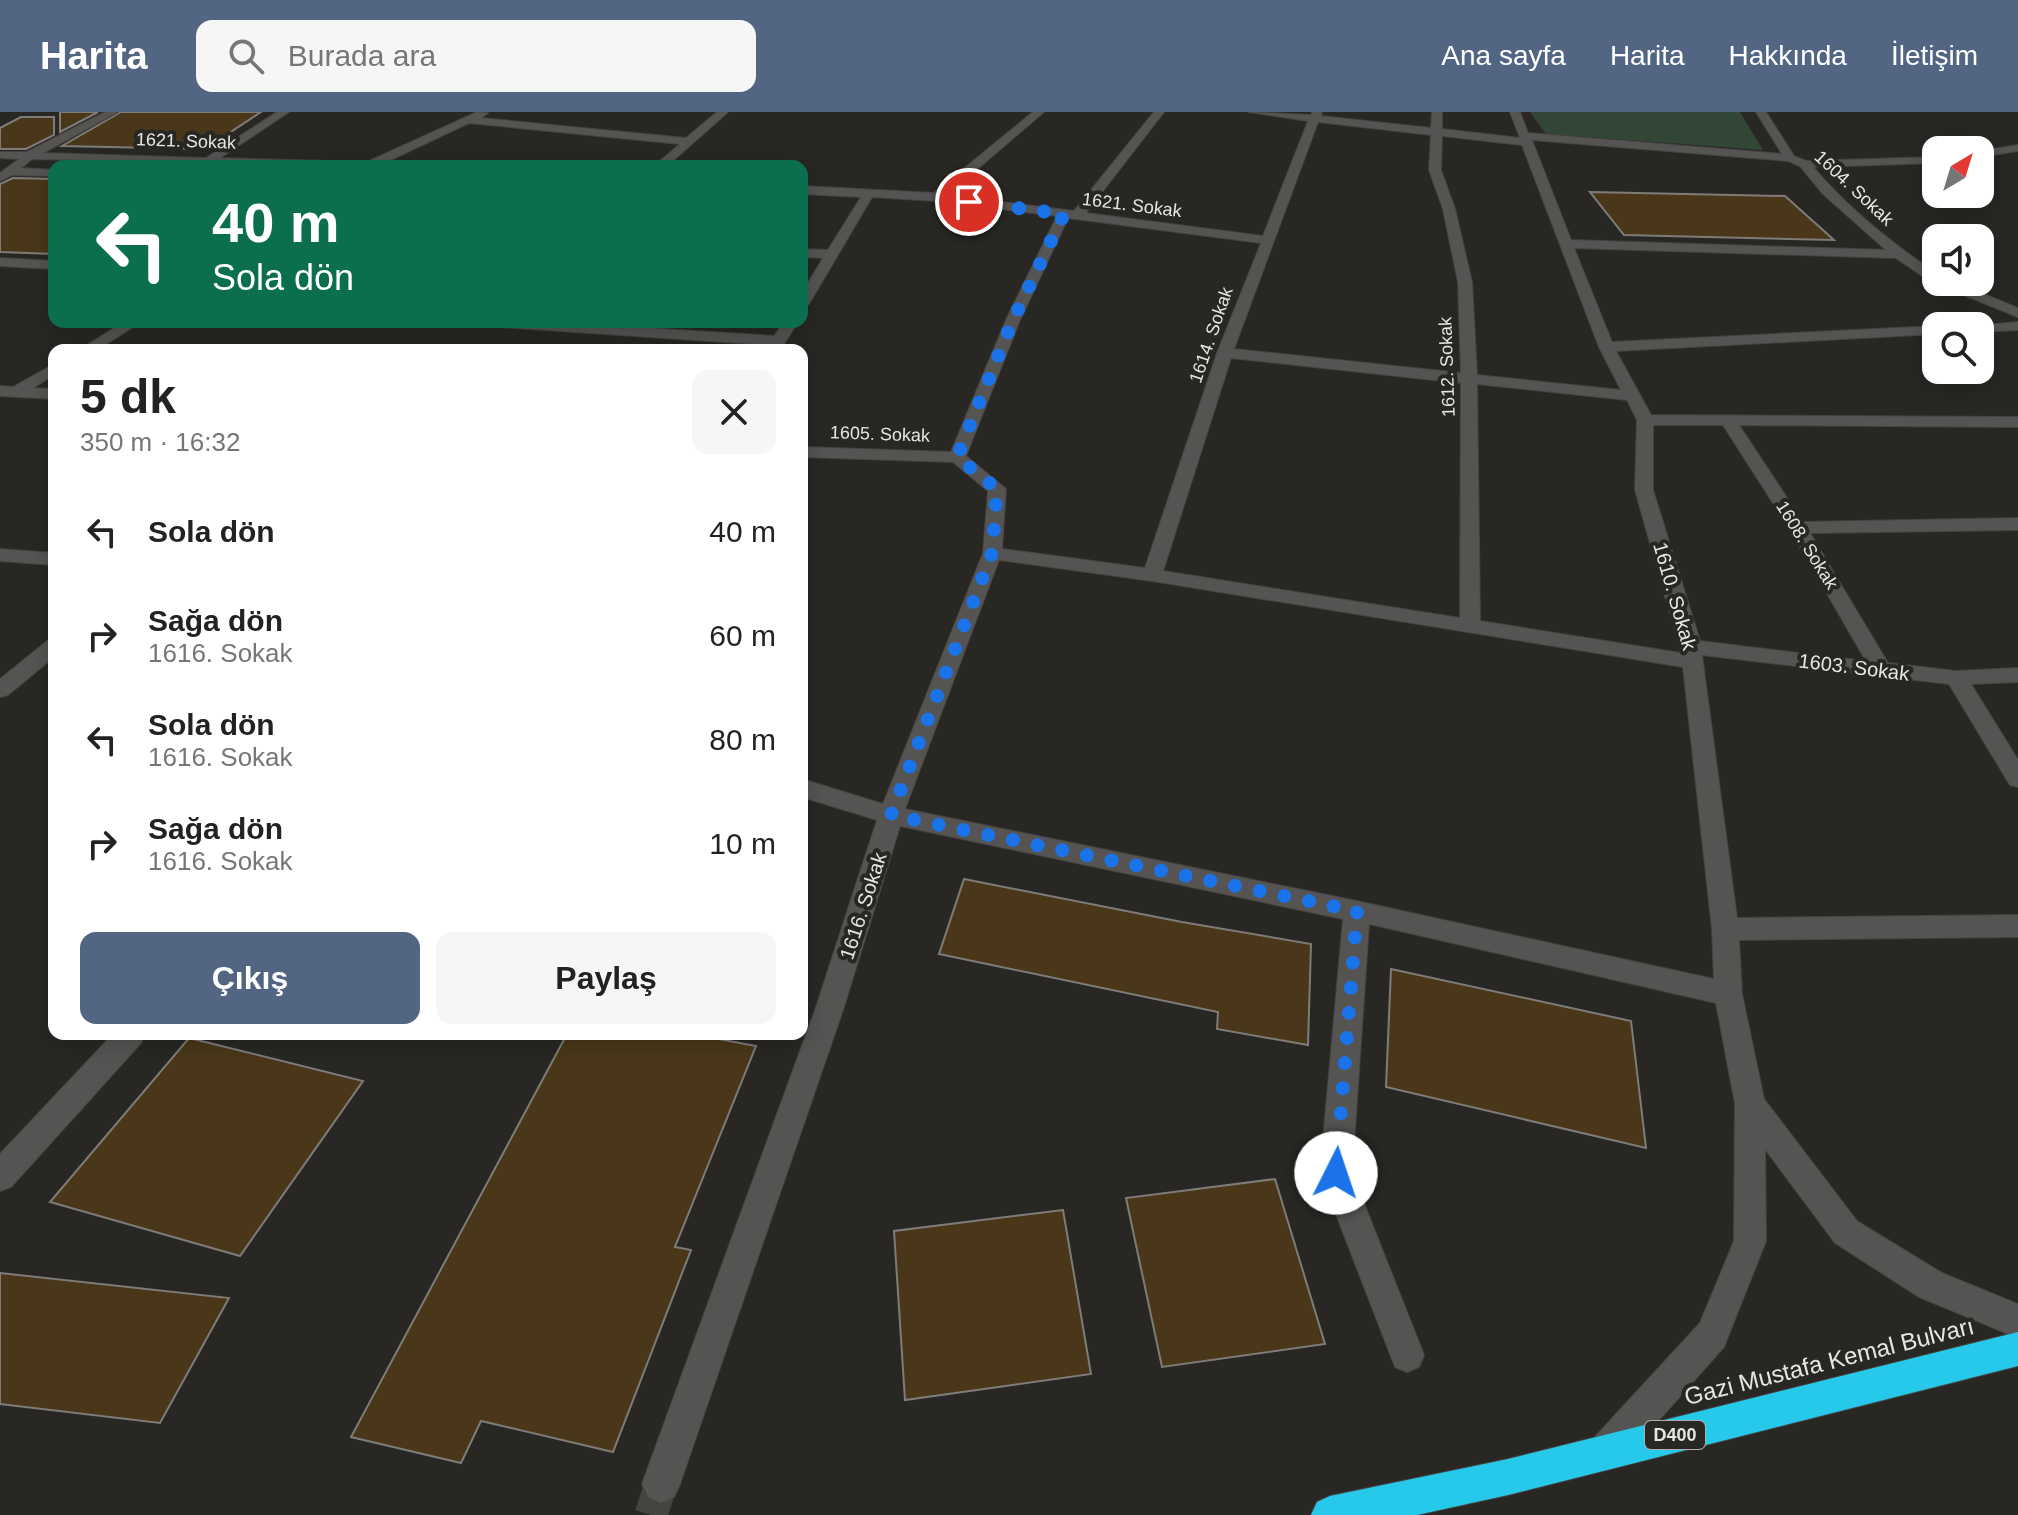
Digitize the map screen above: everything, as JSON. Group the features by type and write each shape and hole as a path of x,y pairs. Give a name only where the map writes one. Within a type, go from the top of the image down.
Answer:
{"highway":[{"name":"Gazi Mustafa Kemal Bulvarı","path":"1330,1515 1606,1452 2018,1349"}],"street":[{"path":"5,175 31,155 113,112"},
{"path":"210,160 284,112"},
{"path":"383,160 486,112"},
{"path":"666,160 723,112"},
{"path":"937,197 1039,112"},
{"path":"957,457 1013,320 1070,215 1159,112"},
{"path":"1253,112 1315,115 1438,133 1790,158"},
{"name":"1612. Sokak","path":"1437,112 1435,170 1449,209 1465,282 1469,380 1470,624"},
{"path":"1515,112 1606,347 1645,420 2018,422"},
{"name":"1604. Sokak","path":"1761,112 1790,158 1804,164 1827,191 1899,254 1922,270"},
{"name":"1614. Sokak","path":"1152,575 1225,353 1315,115"},
{"path":"468,120 686,141"},
{"path":"1994,152 2018,148"},
{"name":"1621. Sokak","path":"0,155 210,160"},
{"path":"1804,164 1922,160"},
{"path":"5,175 48,173"},
{"name":"1621. Sokak","path":"808,190 937,197 1266,240"},
{"path":"808,295 869,193"},
{"path":"1565,244 1899,254"},
{"path":"808,253 834,254"},
{"path":"0,262 48,265"},
{"path":"1977,296 2018,313"},
{"path":"1994,327 2018,326"},
{"path":"96,344 124,328"},
{"path":"560,328 763,344"},
{"path":"1606,347 1922,331"},
{"path":"1225,353 1630,396"},
{"path":"17,391 48,373"},
{"path":"0,391 48,394"},
{"name":"1610. Sokak","path":"1645,420 1644,490 1692,654 1725,929 1728,994 1750,1104"},
{"name":"1608. Sokak","path":"1728,421 1798,528 1882,670"},
{"name":"1605. Sokak","path":"808,452 957,457"},
{"name":"1616. Sokak","path":"661,1484 829,1010 891,815 992,553 997,489 957,457"},
{"path":"1798,528 2018,524"},
{"name":"1603. Sokak","path":"992,553 1692,654 1956,678 2018,675"},
{"path":"0,555 48,559"},
{"path":"0,690 48,651"},
{"path":"1956,678 2018,779"},
{"path":"808,790 891,815 1357,911 1728,994"},
{"path":"1357,911 1336,1173 1407,1355"},
{"path":"1725,929 2018,926"},
{"path":"0,1176 125,1040"},
{"path":"1750,1104 1846,1232 1931,1285 2018,1321"},
{"path":"1606,1452 1712,1335 1750,1241 1750,1104"}],"green space":[{"path":"1530,112 1740,112 1763,150 1546,134"}],"building":[{"path":"60,112 98,112 60,132"},
{"path":"121,112 261,112 205,149 62,146"},
{"path":"21,117 54,117 54,135 26,149 0,149 0,128"},
{"path":"13,178 48,179 48,254 0,252 0,184"},
{"path":"1590,192 1785,196 1834,240 1624,235"},
{"path":"964,879 1311,944 1308,1045 1217,1029 1218,1012 939,954"},
{"path":"1391,969 1631,1021 1646,1148 1386,1087"},
{"path":"187,1040 363,1081 240,1256 50,1202"},
{"path":"564,1040 724,1040 756,1046 675,1247 691,1250 613,1452 481,1421 461,1463 351,1437"},
{"path":"1275,1179 1325,1344 1162,1367 1126,1198"},
{"path":"1063,1210 1091,1374 905,1400 894,1231"},
{"path":"0,1273 229,1298 160,1423 0,1404"}],"tunnel":[{"path":"651,1515 661,1484"}],"route":[{"path":"969,202 1064,214 1013,320 957,457 997,489 992,553 891,815 1357,911 1336,1173"}]}
